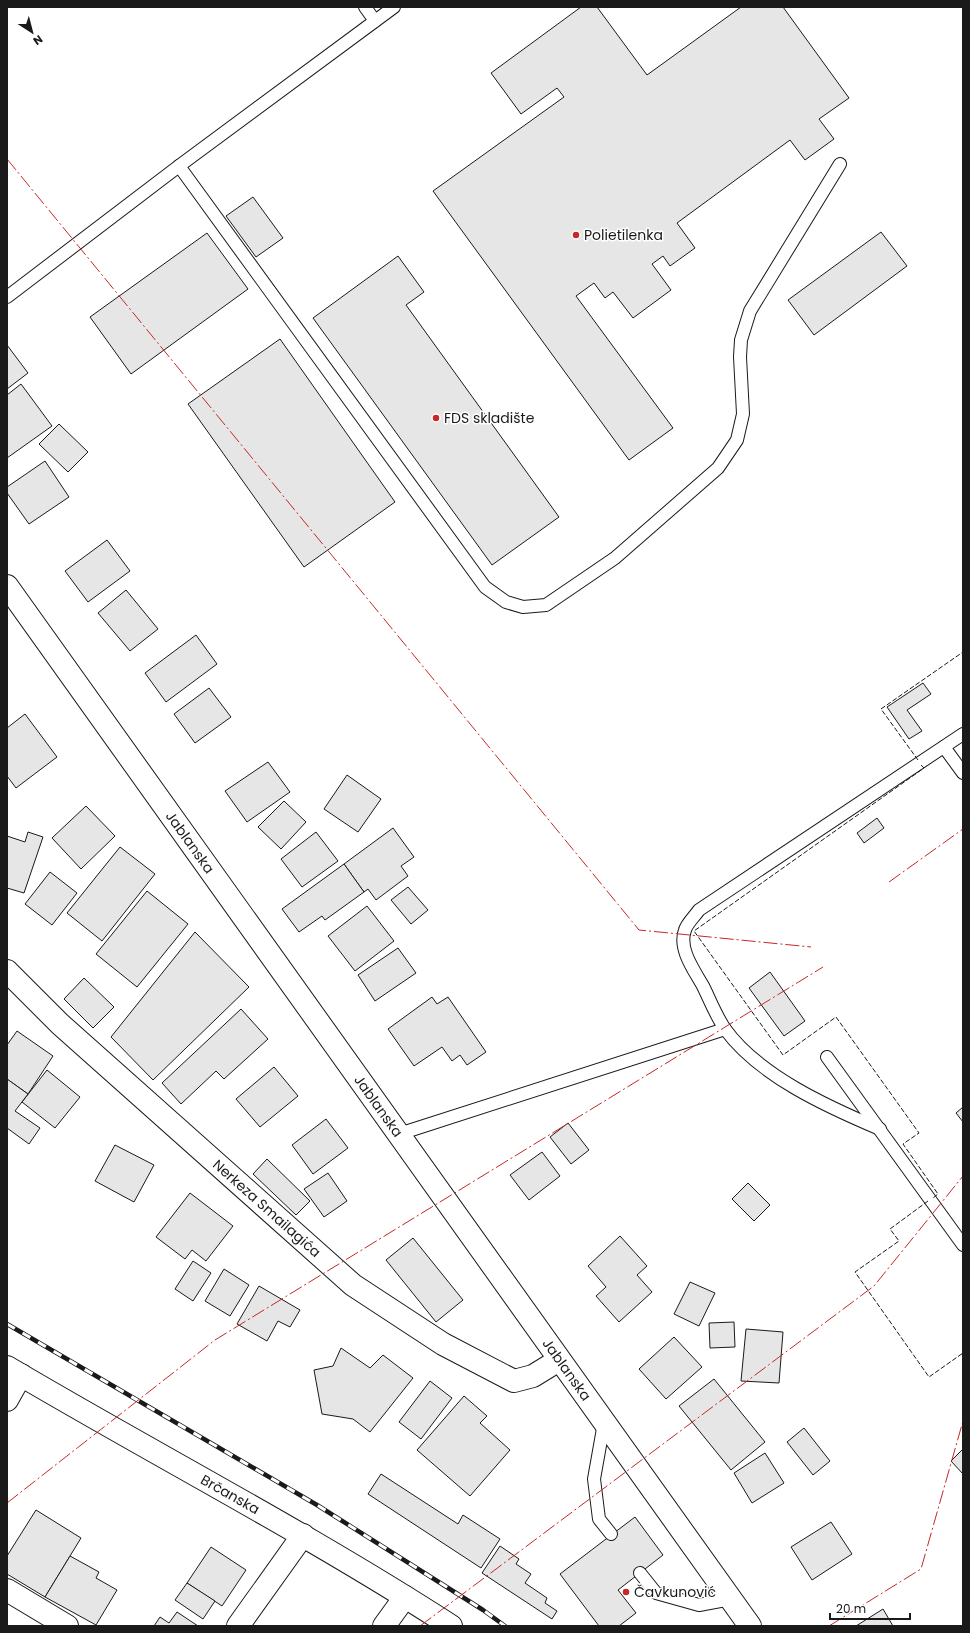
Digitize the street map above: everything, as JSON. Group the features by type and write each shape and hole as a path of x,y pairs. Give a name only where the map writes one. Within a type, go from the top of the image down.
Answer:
{"street":[{"name":"Jablanska","path":"7,586 750,1626"},
{"name":"Nerkeza Smailagića","path":"7,971 60,1024 354,1285 443,1344 514,1381 533,1376 559,1360"},
{"path":"7,1400 14,1371"},
{"name":"Brčanska","path":"14,1371 303,1535 451,1626"},
{"path":"238,1626 303,1535"},
{"path":"7,1590 67,1626"},
{"path":"384,1626 406,1597"}],"lane":[{"path":"365,7 375,21"},
{"path":"7,297 179,166 394,7"},
{"path":"179,166 485,587 506,602 523,607 546,605 615,558 718,468 737,440 743,414 740,357 741,340 750,311 840,164"},
{"path":"880,1129 840,1112 791,1086 750,1056 725,1029 683,947 685,930 699,910 963,734"},
{"path":"944,747 963,773"},
{"path":"399,1134 725,1029"},
{"path":"827,1057 963,1244"},
{"path":"604,1422 594,1479 600,1519 611,1534"},
{"path":"640,1572 656,1593 699,1605 731,1599"}],"building":[{"name":"Polietilenka","path":"581,7 597,7 647,75 741,7 783,7 849,98 819,119 834,139 805,160 790,140 677,223 695,248 670,266 663,256 652,264 671,290 633,318 613,292 605,298 594,283 576,296 673,428 629,460 433,191 564,97 557,88 521,114 491,73"},
{"path":"253,197 283,238 256,257 226,216"},
{"path":"881,232 907,266 814,335 788,300"},
{"path":"207,233 248,289 131,374 90,317"},
{"name":"FDS skladište","path":"398,256 424,292 406,305 559,517 492,565 313,318"},
{"path":"280,339 395,502 304,567 188,404"},
{"path":"7,345 28,373 7,389"},
{"path":"21,384 52,426 7,458 7,395"},
{"path":"59,424 88,452 68,472 39,444"},
{"path":"45,461 69,497 29,524 7,493 7,487"},
{"path":"107,540 130,571 88,602 65,571"},
{"path":"126,590 158,629 130,651 98,613"},
{"path":"196,635 217,664 166,702 145,673"},
{"path":"923,683 931,694 907,710 922,731 909,739 887,707"},
{"path":"209,688 231,717 195,743 174,714"},
{"path":"25,714 57,757 16,788 7,776 7,728"},
{"path":"268,762 290,792 247,822 225,791"},
{"path":"347,775 381,799 358,832 324,809"},
{"path":"284,801 306,822 281,849 258,827"},
{"path":"86,806 115,836 81,869 52,838"},
{"path":"877,818 884,828 864,843 857,833"},
{"path":"393,828 414,857 401,866 408,876 376,900 368,889 364,892 344,864"},
{"path":"28,832 43,837 24,893 7,888 7,836 25,842"},
{"path":"316,832 338,861 302,887 281,859"},
{"path":"120,847 155,874 102,941 67,913"},
{"path":"344,864 364,892 325,920 322,916 299,932 282,909"},
{"path":"50,872 77,893 52,925 25,904"},
{"path":"408,887 428,910 411,924 391,900"},
{"path":"147,891 188,924 137,987 96,954"},
{"path":"367,906 394,941 355,971 328,936"},
{"path":"195,932 249,987 153,1080 111,1037"},
{"path":"398,948 416,973 375,1001 358,975"},
{"path":"770,972 805,1021 784,1036 749,988"},
{"path":"84,978 114,1007 93,1028 64,999"},
{"path":"432,997 437,1004 448,997 486,1052 467,1065 460,1055 452,1061 442,1047 414,1066 388,1029"},
{"path":"241,1009 268,1039 224,1079 216,1071 181,1104 162,1083"},
{"path":"17,1031 53,1056 28,1094 7,1079 7,1045"},
{"path":"274,1067 298,1096 260,1127 236,1099"},
{"path":"47,1070 80,1097 55,1128 22,1102"},
{"path":"7,1079 28,1094 15,1111 40,1128 29,1144 7,1128"},
{"path":"963,1107 963,1122 956,1113"},
{"path":"326,1119 348,1148 313,1174 292,1145"},
{"path":"568,1123 589,1150 571,1164 550,1137"},
{"path":"115,1145 154,1165 134,1202 95,1181"},
{"path":"542,1152 560,1176 529,1200 510,1175"},
{"path":"267,1159 310,1201 296,1215 253,1174"},
{"path":"328,1173 347,1201 324,1217 304,1189"},
{"path":"748,1183 770,1205 754,1221 732,1199"},
{"path":"190,1193 233,1226 206,1261 192,1250 185,1259 156,1237"},
{"path":"620,1236 647,1266 637,1275 652,1292 619,1322 596,1296 606,1287 588,1266"},
{"path":"413,1238 463,1300 436,1322 386,1260"},
{"path":"193,1261 211,1273 193,1301 175,1289"},
{"path":"224,1269 249,1285 230,1316 205,1301"},
{"path":"690,1282 715,1293 699,1326 674,1314"},
{"path":"259,1286 300,1310 290,1327 278,1321 267,1341 237,1324"},
{"path":"734,1322 735,1347 710,1348 709,1323"},
{"path":"746,1329 783,1332 779,1383 741,1381"},
{"path":"674,1337 702,1367 666,1399 639,1369"},
{"path":"341,1348 370,1368 383,1355 413,1378 370,1432 353,1419 322,1414 314,1370 333,1366"},
{"path":"714,1379 765,1442 731,1470 679,1406"},
{"path":"430,1381 452,1398 421,1439 399,1422"},
{"path":"464,1396 487,1416 480,1423 510,1450 470,1496 417,1450"},
{"path":"804,1428 830,1461 813,1475 787,1442"},
{"path":"963,1449 963,1474 951,1461"},
{"path":"765,1453 784,1483 752,1503 734,1473"},
{"path":"381,1474 458,1524 463,1515 500,1539 481,1568 368,1494"},
{"path":"36,1510 81,1538 45,1597 7,1574 7,1556"},
{"path":"635,1517 663,1555 618,1590 636,1613 619,1626 599,1626 560,1574"},
{"path":"831,1522 852,1554 812,1580 791,1547"},
{"path":"500,1546 519,1559 516,1564 531,1574 525,1583 547,1598 545,1603 557,1611 552,1619 482,1573"},
{"path":"211,1547 246,1570 222,1606 187,1583"},
{"path":"70,1556 99,1572 96,1578 117,1590 96,1625 45,1597"},
{"path":"187,1583 215,1601 203,1619 175,1600"},
{"path":"883,1609 893,1626 856,1626"},
{"path":"177,1612 198,1626 154,1626 160,1617 169,1623"}],"railway":[{"path":"7,1324 317,1505 483,1610 505,1626"}],"fence":[{"path":"918,760 881,709 963,652"},
{"path":"921,765 924,768 694,931 783,1055 836,1017 919,1133 903,1144 938,1194 933,1198"},
{"path":"928,1201 890,1229 899,1241 855,1272 929,1377 963,1353"}],"power":[{"path":"7,159 639,930 811,947"},
{"path":"889,882 963,829"},
{"path":"7,1503 215,1340 823,967"},
{"path":"420,1626 874,1286 963,1176"},
{"path":"829,1626 921,1569 963,1421"}],"place":[{"name":"Polietilenka","path":"576,235"},
{"name":"FDS skladište","path":"436,418"},
{"name":"Čavkunović","path":"626,1592"}]}
